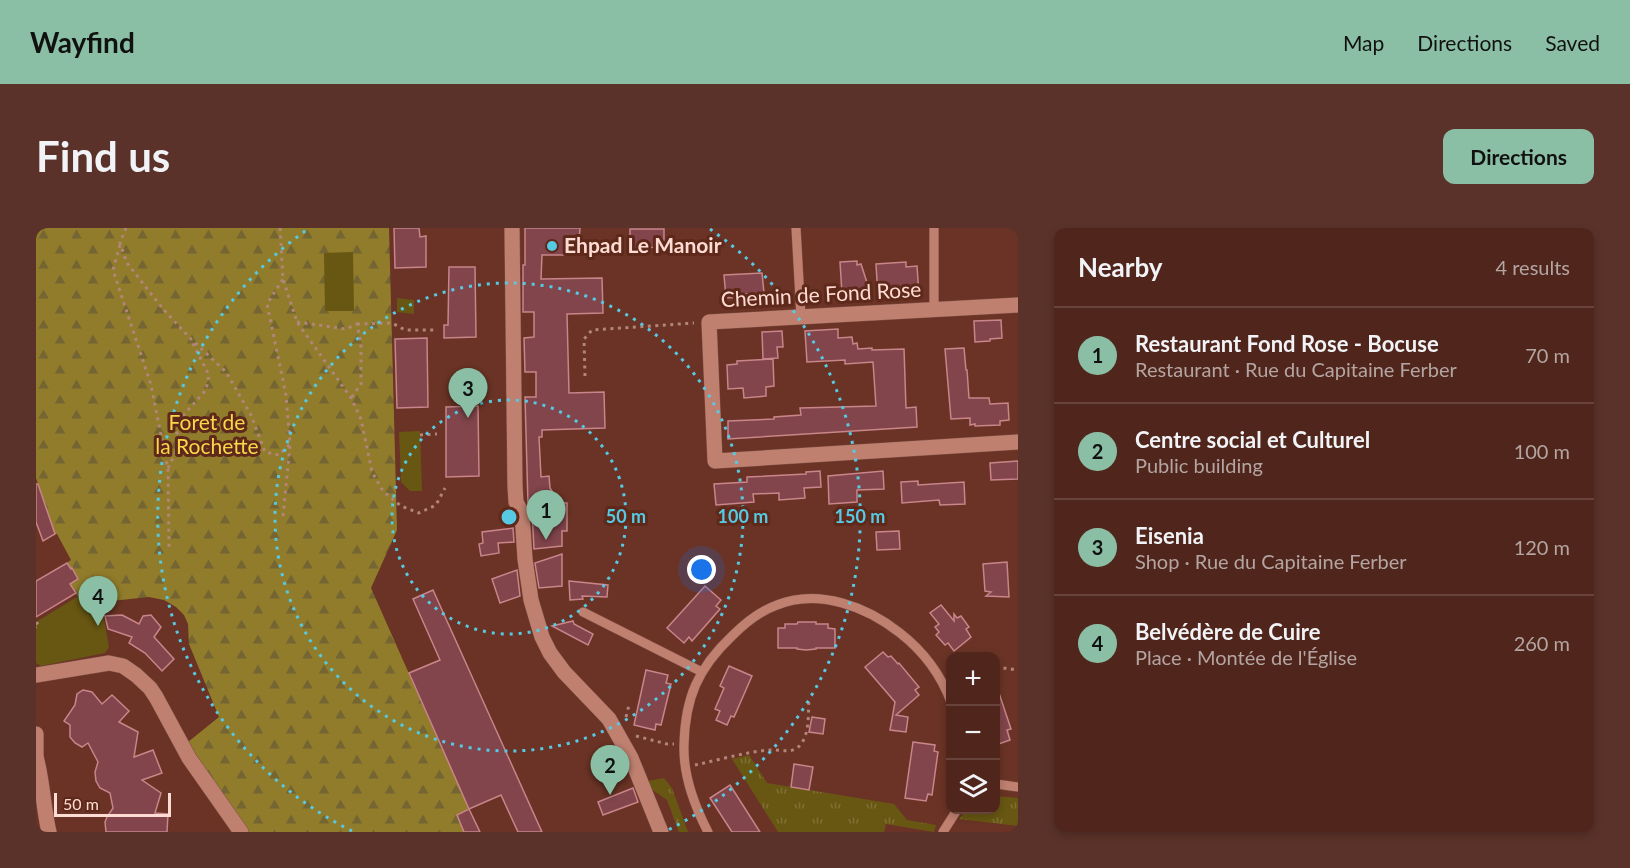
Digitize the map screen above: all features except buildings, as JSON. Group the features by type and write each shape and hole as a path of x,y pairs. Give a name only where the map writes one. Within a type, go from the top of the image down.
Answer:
{"street":[{"path":"512,228 514,486 516,502 522,513 531,600 542,637 550,653 564,672 607,716 627,750 661,832"},
{"name":"Chemin de Fond Rose","path":"1018,305 709,322 715,460 1018,442"},
{"path":"36,675 109,663 123,666 136,675 150,688 189,758 241,832"},
{"path":"36,734 36,756 49,832"}],"lane":[{"path":"796,228 801,317"},
{"path":"934,228 934,310"},
{"path":"708,832 689,788 686,767 684,745 690,703 696,683 716,652 740,628 767,609 795,600 829,600 876,616 906,638 931,664 946,692"},
{"path":"583,612 702,672"},
{"path":"1000,784 1018,787"},
{"path":"943,832 954,814"}],"path":[{"path":"36,231 40,228"},
{"path":"126,228 113,270 152,385 168,470 170,547"},
{"path":"280,228 283,279 297,322 351,398 361,419 372,472 382,491 401,506 419,513 436,505 445,488"},
{"path":"120,243 127,263 163,309 226,372 251,415 265,452 279,455 290,444"},
{"path":"283,279 267,304 286,395 290,444 283,516"},
{"path":"297,322 346,330 357,324 392,323 405,330 436,330"},
{"path":"585,376 584,339 592,330 709,322"},
{"path":"351,398 361,384 361,344 357,324"},
{"path":"168,470 181,442 174,426 206,390 209,375 191,339"},
{"path":"420,435 437,434"},
{"path":"1000,668 1018,670"},
{"path":"686,767 770,750 795,749 801,745 807,729 809,698"},
{"path":"624,725 630,705"},
{"path":"631,734 667,744 684,745"}],"green space":[{"name":"Foret de la Rochette","path":"36,228 389,228 397,530 371,588 469,809 457,815 464,832 248,832 186,745 219,717 189,644 188,624 184,615 164,600 149,597 102,602 100,591 77,596 70,584 78,579 67,563 71,560 55,534 36,478"},
{"path":"353,252 354,311 325,311 324,253"},
{"path":"397,298 414,300 414,314 397,312"},
{"path":"420,431 422,491 410,491 401,482 399,432"},
{"path":"99,592 109,647 105,653 41,666 36,663 36,622 77,597"},
{"path":"749,755 767,783 894,804 907,820 936,825 934,832 886,824 884,832 778,832 732,759"},
{"path":"664,778 672,788 688,832 679,832 667,800 650,788 648,781"},
{"path":"1000,796 1018,798 1018,826 959,819 963,814 1000,814"}],"place":[{"name":"Ehpad Le Manoir","path":"552,246"},
{"name":"Eisenia","path":"468,418"},
{"name":"Restaurant Fond Rose - Bocuse","path":"546,540"},
{"name":"Belvédère de Cuire","path":"98,626"},
{"name":"Centre social et Culturel","path":"610,795"}]}
